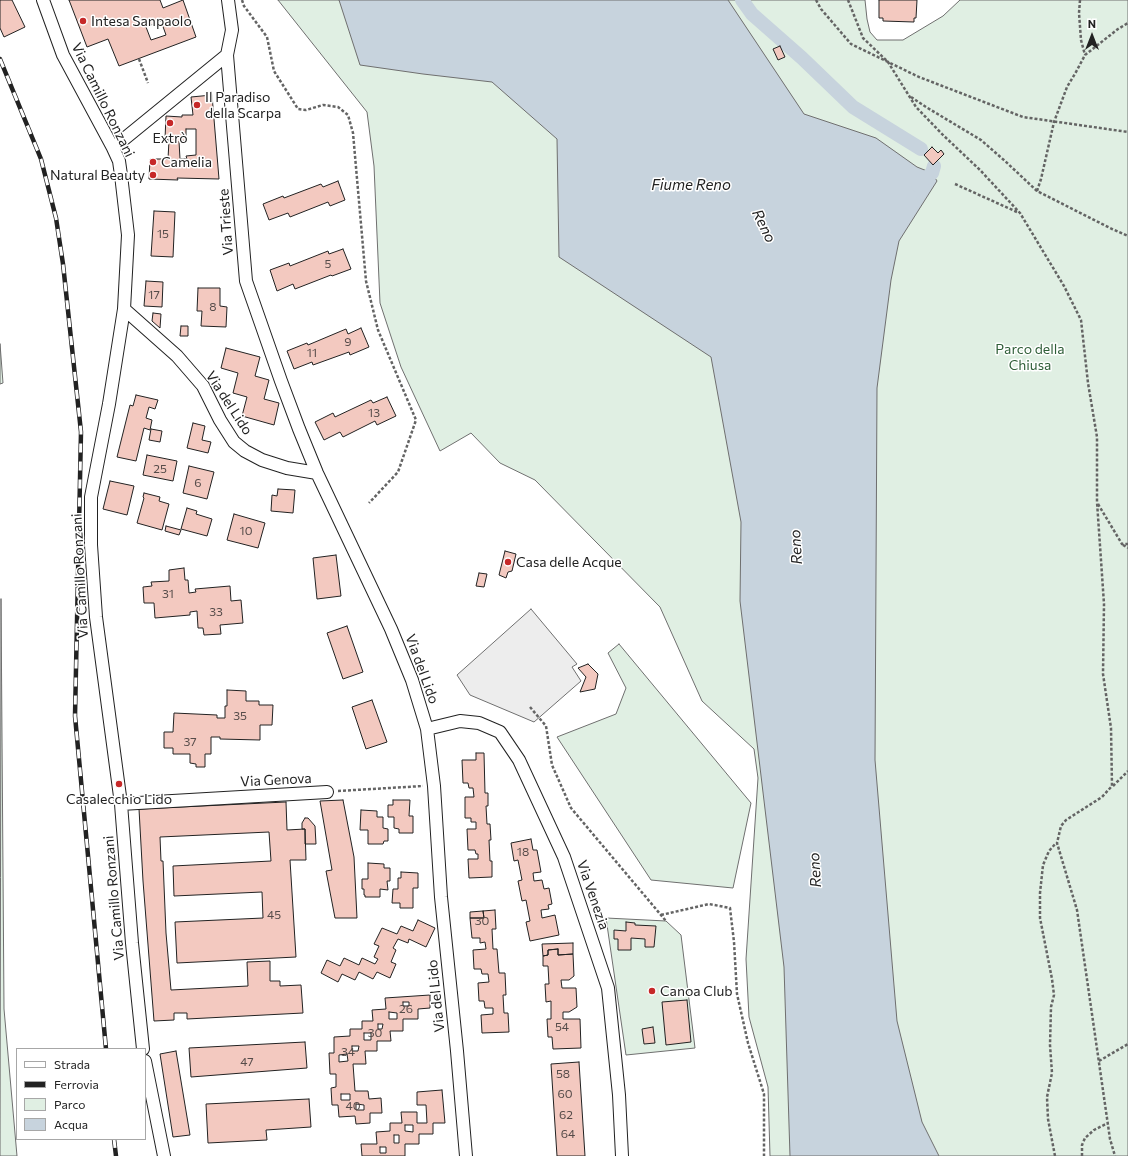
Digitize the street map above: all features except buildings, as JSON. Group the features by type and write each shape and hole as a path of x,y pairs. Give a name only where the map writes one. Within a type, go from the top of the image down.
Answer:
{"street":[{"name":"Via Camillo Ronzani","path":"43,0 63,55 119,161 122,175 128,235 124,309 109,404 91,497 91,545 96,617 121,804 132,943 144,1048"},
{"name":"Via Trieste","path":"228,0 232,30 227,55 246,281 280,381 317,473"},
{"path":"113,148 227,55"},
{"name":"Via del Lido","path":"124,309 177,356 203,386 234,442 245,451 262,460 287,468 317,473 391,629 412,680 428,729 434,786 441,897 466,1156"},
{"name":"Via Venezia","path":"428,729 460,721 479,722 500,732 519,760 564,857 608,988 619,1095 622,1156"},
{"name":"Via Genova","path":"121,804 327,792"},
{"path":"146,1066 164,1156"}],"path":[{"path":"242,0 244,6 267,37 274,71 298,109 306,110 323,105 338,107 348,115 353,133 366,281 378,330 416,420 398,472 369,503"},
{"path":"816,0 821,10 851,44 919,77 1023,117 1128,132"},
{"path":"848,0 863,38 888,62 916,107 980,170 1020,213 1064,286 1081,320 1088,383 1097,437 1097,502 1104,604 1103,674 1111,728 1112,786"},
{"path":"1080,0 1078,13 1081,40 1085,55"},
{"path":"1037,191 1054,122 1068,87 1085,55 1128,23"},
{"path":"139,59 148,83"},
{"path":"909,96 981,140 1037,191 1128,236"},
{"path":"955,184 1020,213"},
{"path":"1097,502 1122,544 1128,548"},
{"path":"1122,544 1128,544"},
{"path":"530,707 546,726 552,765 571,808 666,921"},
{"path":"1055,1156 1048,1119 1047,1097 1052,1072 1050,1045 1051,1007 1054,994 1040,918 1040,893 1043,865 1050,851 1057,843 1061,826 1066,820 1102,798 1128,771"},
{"name":"Via Genova","path":"327,792 434,786"},
{"path":"1057,843 1077,910 1110,1139 1115,1156"},
{"path":"661,915 708,904 730,908 734,942 737,994 748,1043 764,1094 764,1156"},
{"path":"1099,1061 1128,1044"},
{"path":"1082,1156 1082,1145 1085,1138 1094,1130 1108,1123"}],"green space":[{"name":"Parco della Chiusa","path":"278,0 865,0 870,32 877,40 903,40 943,16 960,0 1128,0 1128,1156 770,1156 768,1087 749,1017 746,959 758,778 754,749 702,701 660,607 535,480 500,463 471,433 440,451 401,367 380,303 374,166 367,112"},
{"path":"0,344 3,383 0,384"},
{"path":"1,599 4,1009 17,1156 0,1156"},
{"path":"619,644 751,803 733,888 651,880 557,737 616,714 626,688 608,653"},
{"name":"Canoa Club","path":"606,918 666,921 681,935 695,1048 626,1055"}],"shaded area":[{"path":"531,609 577,664 572,667 581,681 534,722 470,695 457,675"}],"water":[{"name":"Fiume Reno","path":"339,0 728,0 804,114 876,138 917,167 932,173 937,181 899,241 891,280 877,388 875,760 897,1021 922,1122 939,1156 790,1156 784,967 740,601 741,522 711,357 559,257 557,139 492,82 360,65"}],"waterway":[{"path":"742,0 752,14 802,58 853,107 921,149"},
{"path":"918,185 932,173 934,166"}],"railway":[{"path":"0,59 41,159 56,218 63,264 81,432 75,716 106,1048"},
{"path":"114,1140 116,1156"}],"place":[{"name":"Intesa Sanpaolo","path":"83,21"},
{"name":"Il Paradiso della Scarpa","path":"197,105"},
{"name":"Extrò","path":"170,123"},
{"name":"Camelia","path":"153,162"},
{"name":"Natural Beauty","path":"153,175"},
{"name":"Casa delle Acque","path":"508,562"},
{"name":"Casalecchio Lido","path":"119,784"},
{"name":"Canoa Club","path":"652,991"}],"water label":[{"name":"Reno","path":"764,226"},
{"name":"Reno","path":"796,547"},
{"name":"Reno","path":"815,870"}]}
